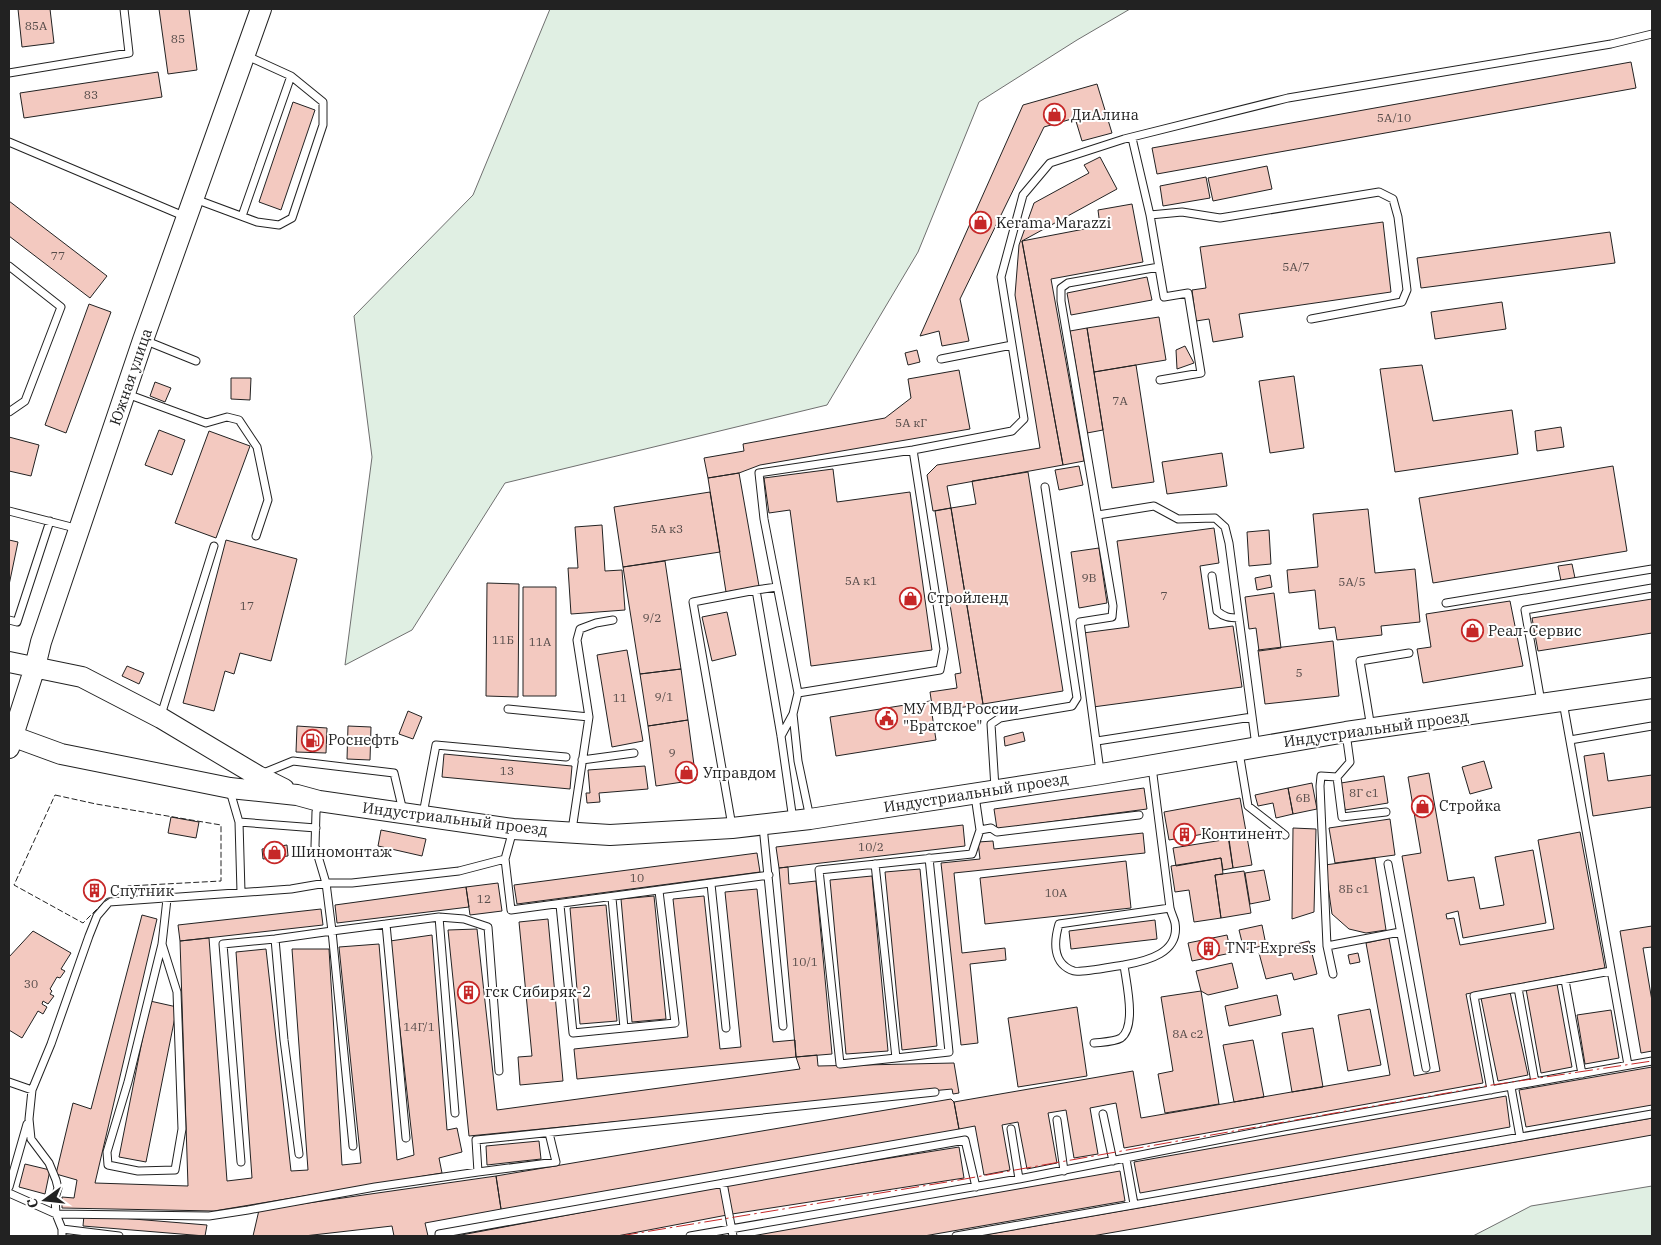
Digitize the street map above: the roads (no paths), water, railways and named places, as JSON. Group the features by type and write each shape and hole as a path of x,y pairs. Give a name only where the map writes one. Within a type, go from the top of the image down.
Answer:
{"street":[{"name":"Южная улица","path":"10,740 35,667 41,642 143,340 261,9"},
{"path":"9,662 82,677 161,718 258,776 297,795"},
{"name":"Индустриальный проезд","path":"297,795 513,830 610,835 732,828 802,820 995,791 1346,732 1652,688"},
{"path":"10,740 61,754 230,788 297,795"}],"lane":[{"path":"9,73 129,53 124,9"},
{"path":"781,736 793,714 798,693 764,519 759,473 913,450 1012,431 1024,419 1001,277 1023,195 1050,163 1132,138 1288,98 1611,44 1652,34"},
{"path":"194,199 257,222 279,224 292,218 323,125 324,102 291,76 245,55"},
{"path":"242,216 291,76"},
{"path":"1132,138 1150,216 1164,297 1188,293 1201,372 1160,380"},
{"path":"9,142 188,218"},
{"path":"1150,216 1182,212 1220,218 1379,192 1393,198 1398,217 1407,290 1402,302 1311,319"},
{"path":"9,266 61,307 25,401 9,412"},
{"path":"1101,774 1080,622 1112,617 1113,606 1061,288 1068,283 1159,267"},
{"path":"143,340 196,361"},
{"path":"941,359 1012,345"},
{"path":"125,394 206,423 227,417 239,420 257,447 268,500 256,536"},
{"path":"798,693 940,670 944,649 913,450"},
{"path":"995,791 991,724 1000,718 1072,706 1077,698 1045,487"},
{"path":"1098,515 1154,506 1178,519 1215,518 1225,527 1229,543 1252,717 1247,748 1248,806 1285,835"},
{"path":"9,510 79,529"},
{"path":"9,620 17,622 50,521"},
{"path":"161,718 214,546"},
{"path":"1446,603 1652,569"},
{"path":"1212,576 1217,611 1223,616 1239,618"},
{"path":"732,828 693,602 777,587"},
{"path":"1541,705 1525,610 1652,588"},
{"path":"756,590 781,736 802,820"},
{"path":"571,833 588,717 577,640 580,629 596,623 613,620"},
{"path":"1372,728 1360,661 1409,653"},
{"path":"1563,702 1628,1065"},
{"path":"508,709 588,717"},
{"path":"793,714 802,820"},
{"path":"1096,741 1252,717"},
{"path":"1570,740 1652,726"},
{"path":"1346,732 1350,762 1337,777 1342,817 1386,812"},
{"path":"413,815 436,745 566,757"},
{"path":"582,760 634,753"},
{"path":"258,776 292,761 394,773 413,815"},
{"path":"1151,766 1170,908 1175,924 1174,941 1167,949 1145,961 1075,972 1063,965 1056,954 1054,939 1058,924 1170,908"},
{"path":"1333,974 1327,946 1320,786 1322,776 1337,777"},
{"path":"230,788 239,822 241,892"},
{"path":"929,858 950,1052 840,1064 819,870 929,858 972,854 980,830 974,793"},
{"path":"319,800 316,812 315,846 326,883 353,1146"},
{"path":"980,830 991,828 997,832 1139,815"},
{"path":"239,822 316,828"},
{"path":"763,825 783,1026"},
{"path":"513,830 505,859 512,910 612,898 769,875"},
{"path":"9,1187 29,1119 32,1090 51,1044 97,916 109,902 166,899 326,883 352,883 459,870 505,859"},
{"path":"876,864 896,1058"},
{"path":"1388,864 1426,1068"},
{"path":"711,884 726,1028"},
{"path":"560,905 573,1033 675,1023 659,891"},
{"path":"612,898 624,1028"},
{"path":"162,944 177,992 182,1129 175,1170 138,1171 108,1165 107,1152 130,1074 162,944 166,899"},
{"path":"438,917 455,1113"},
{"path":"241,1162 223,944 275,939 438,917 464,919 488,927 499,1071"},
{"path":"386,924 406,1138"},
{"path":"1327,946 1400,932"},
{"path":"275,939 284,1040 299,1154"},
{"path":"1094,1043 1119,1039 1126,1033 1130,1021 1124,964"},
{"path":"1491,1090 1474,996 1611,971"},
{"path":"1565,980 1582,1074"},
{"path":"1518,988 1535,1082"},
{"path":"690,1236 732,1233 1064,1171 1283,1127 1652,1061"},
{"path":"9,1082 32,1090"},
{"path":"1511,1087 1520,1137"},
{"path":"478,1172 476,1140 935,1092"},
{"path":"1103,1114 1113,1161"},
{"path":"956,1236 1652,1114"},
{"path":"29,1119 31,1139 49,1163 56,1180 58,1188 55,1198 56,1214 62,1233 119,1236"},
{"path":"1057,1120 1064,1171"},
{"path":"1011,1129 1019,1179"},
{"path":"9,1193 56,1214 209,1216 375,1187 556,1162 549,1133"},
{"path":"439,1236 439,1234 965,1140 976,1187"},
{"path":"1126,1159 1134,1204"},
{"path":"723,1183 732,1233"}],"place":[{"name":"ДиАлина","path":"1055,115"},
{"name":"Kerama Marazzi","path":"980,223"},
{"name":"Стройленд","path":"911,598"},
{"name":"Реал-Сервис","path":"1472,631"},
{"name":"МУ МВД России \"Братское\"","path":"887,718"},
{"name":"Роснефть","path":"312,740"},
{"name":"Управдом","path":"687,773"},
{"name":"Стройка","path":"1423,806"},
{"name":"Континент","path":"1185,834"},
{"name":"Шиномонтаж","path":"275,852"},
{"name":"Спутник","path":"94,891"},
{"name":"TNT Express","path":"1209,948"},
{"name":"гск Сибиряк-2","path":"469,992"}]}
